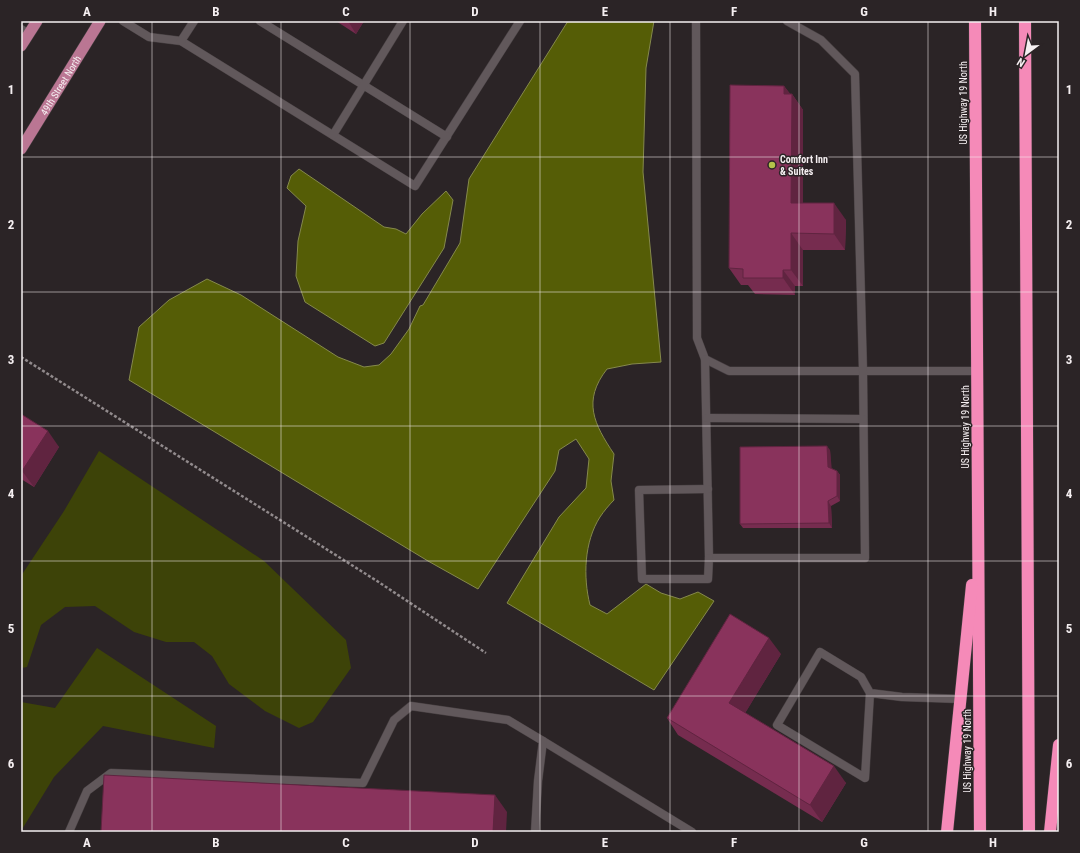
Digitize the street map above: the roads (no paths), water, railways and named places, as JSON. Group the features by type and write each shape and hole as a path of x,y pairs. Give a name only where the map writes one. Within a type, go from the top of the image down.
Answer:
{"highway":[{"name":"US Highway 19 North","path":"975,21 980,832"},
{"path":"1025,21 1029,832"},
{"path":"946,832 978,522"},
{"path":"1050,832 1059,745"}],"main road":[{"path":"21,46 25,32 37,21"},
{"name":"49th Street North","path":"21,149 100,21"}],"lane":[{"path":"123,21 149,37 181,41 415,186 520,21"},
{"path":"181,41 194,21"},
{"path":"260,21 446,137"},
{"path":"333,135 403,21"},
{"path":"696,21 697,338 706,359 707,418 709,558 708,579 642,579 639,490 708,489"},
{"path":"709,558 865,558 855,74 821,40 787,21"},
{"path":"706,359 730,371 977,371"},
{"path":"707,418 863,419"},
{"path":"820,652 861,677 870,693 865,778 777,725 820,652"},
{"path":"870,693 902,697 960,699"},
{"path":"69,832 87,791 111,773 363,783 394,720 411,706 508,720 692,832"},
{"path":"535,832 538,782 543,741"}],"place":[{"name":"Comfort Inn & Suites","path":"772,165"}]}
